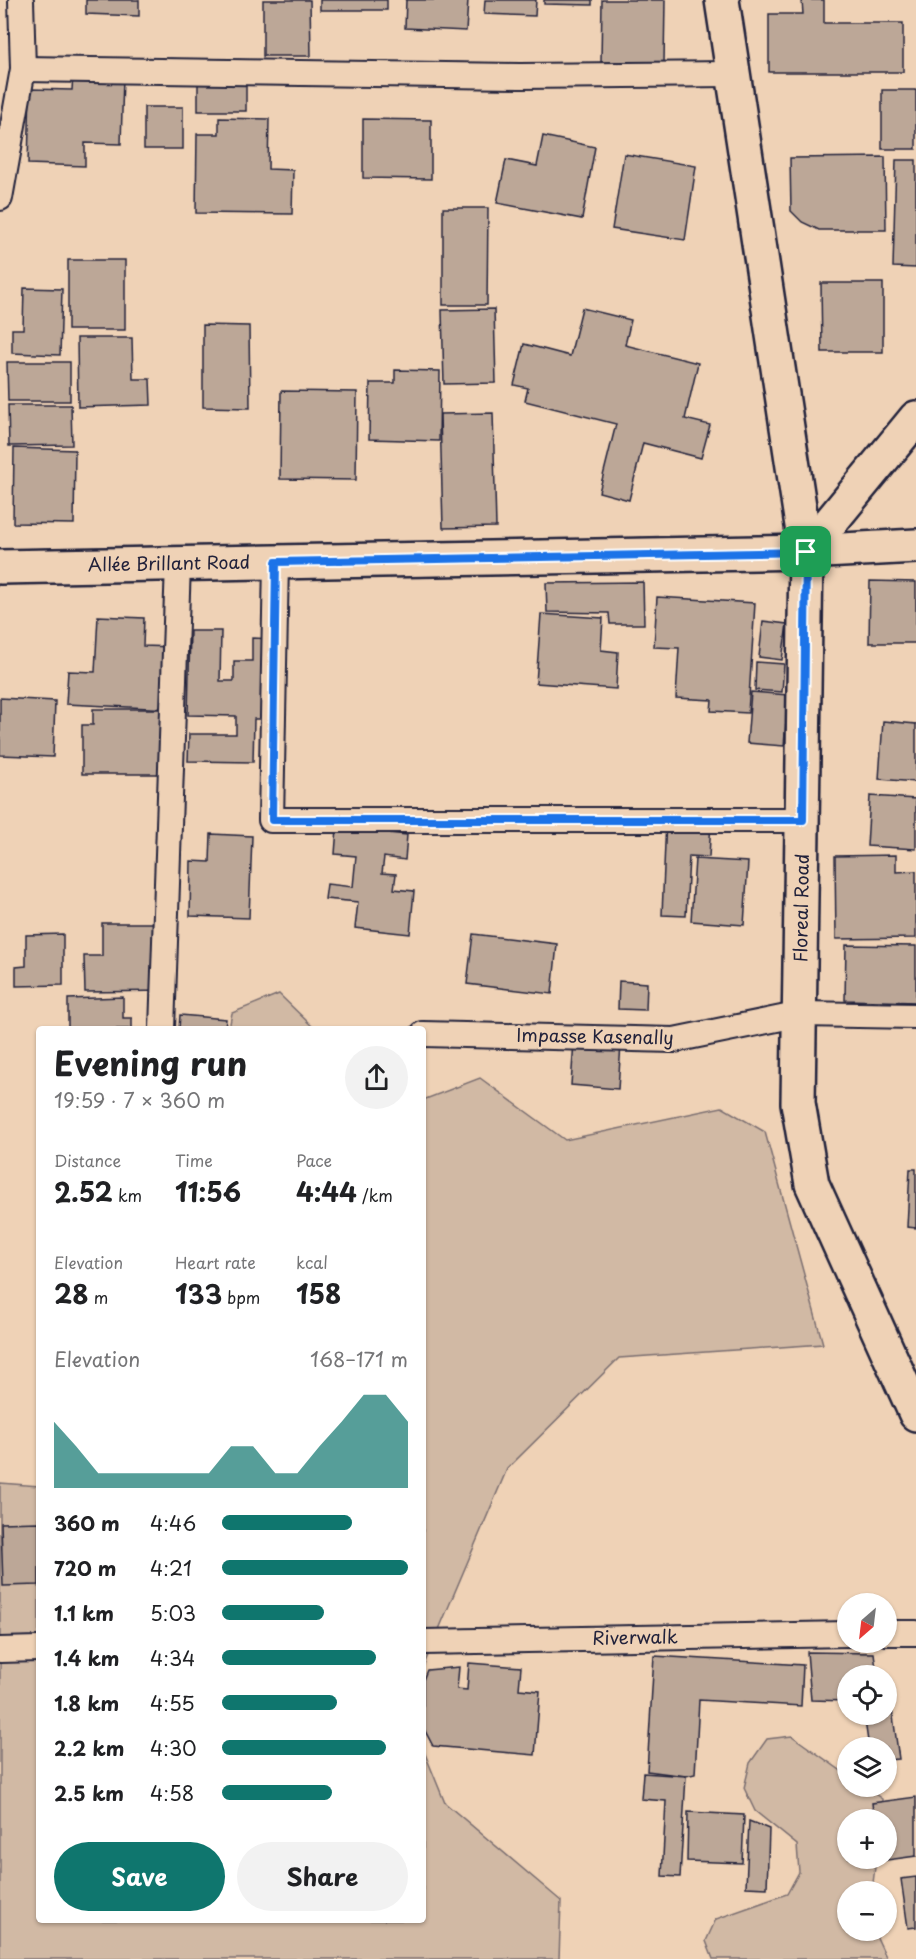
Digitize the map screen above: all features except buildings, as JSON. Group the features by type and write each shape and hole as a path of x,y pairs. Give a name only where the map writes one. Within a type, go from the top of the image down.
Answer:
{"main road":[{"name":"Floreal Road","path":"722,0 806,552 798,1103 813,1184 916,1414"},
{"path":"806,552 916,418"},
{"name":"Allée Brillant Road","path":"0,567 806,552 916,546"}],"street":[{"path":"0,198 23,69 21,0"},
{"path":"23,69 520,76 732,74"},
{"path":"276,562 272,820 803,820"},
{"path":"162,1026 178,564"},
{"name":"Impasse Kasenally","path":"426,1034 674,1040 801,1014 916,1016"},
{"path":"897,1633 916,1633"},
{"name":"Riverwalk","path":"426,1642 837,1634"},
{"path":"0,1650 36,1649"}],"shaded area":[{"path":"279,994 312,1026 230,1026 232,1013"},
{"path":"480,1078 565,1140 722,1107 765,1132 823,1344 619,1358 507,1469 426,1660 426,1099"},
{"path":"0,1483 36,1486 36,1923 426,1923 426,1756 445,1803 561,1901 559,1959 0,1959"},
{"path":"792,1736 837,1768 837,1797 879,1797 882,1799 881,1809 837,1809 837,1869 875,1869 873,1881 837,1881 837,1941 879,1941 887,1959 713,1959 706,1941 716,1919 787,1894 799,1872 797,1845 755,1811 744,1788 750,1763 767,1739"}],"route":[{"path":"806,552 803,820 272,820 276,562 806,552"}]}
